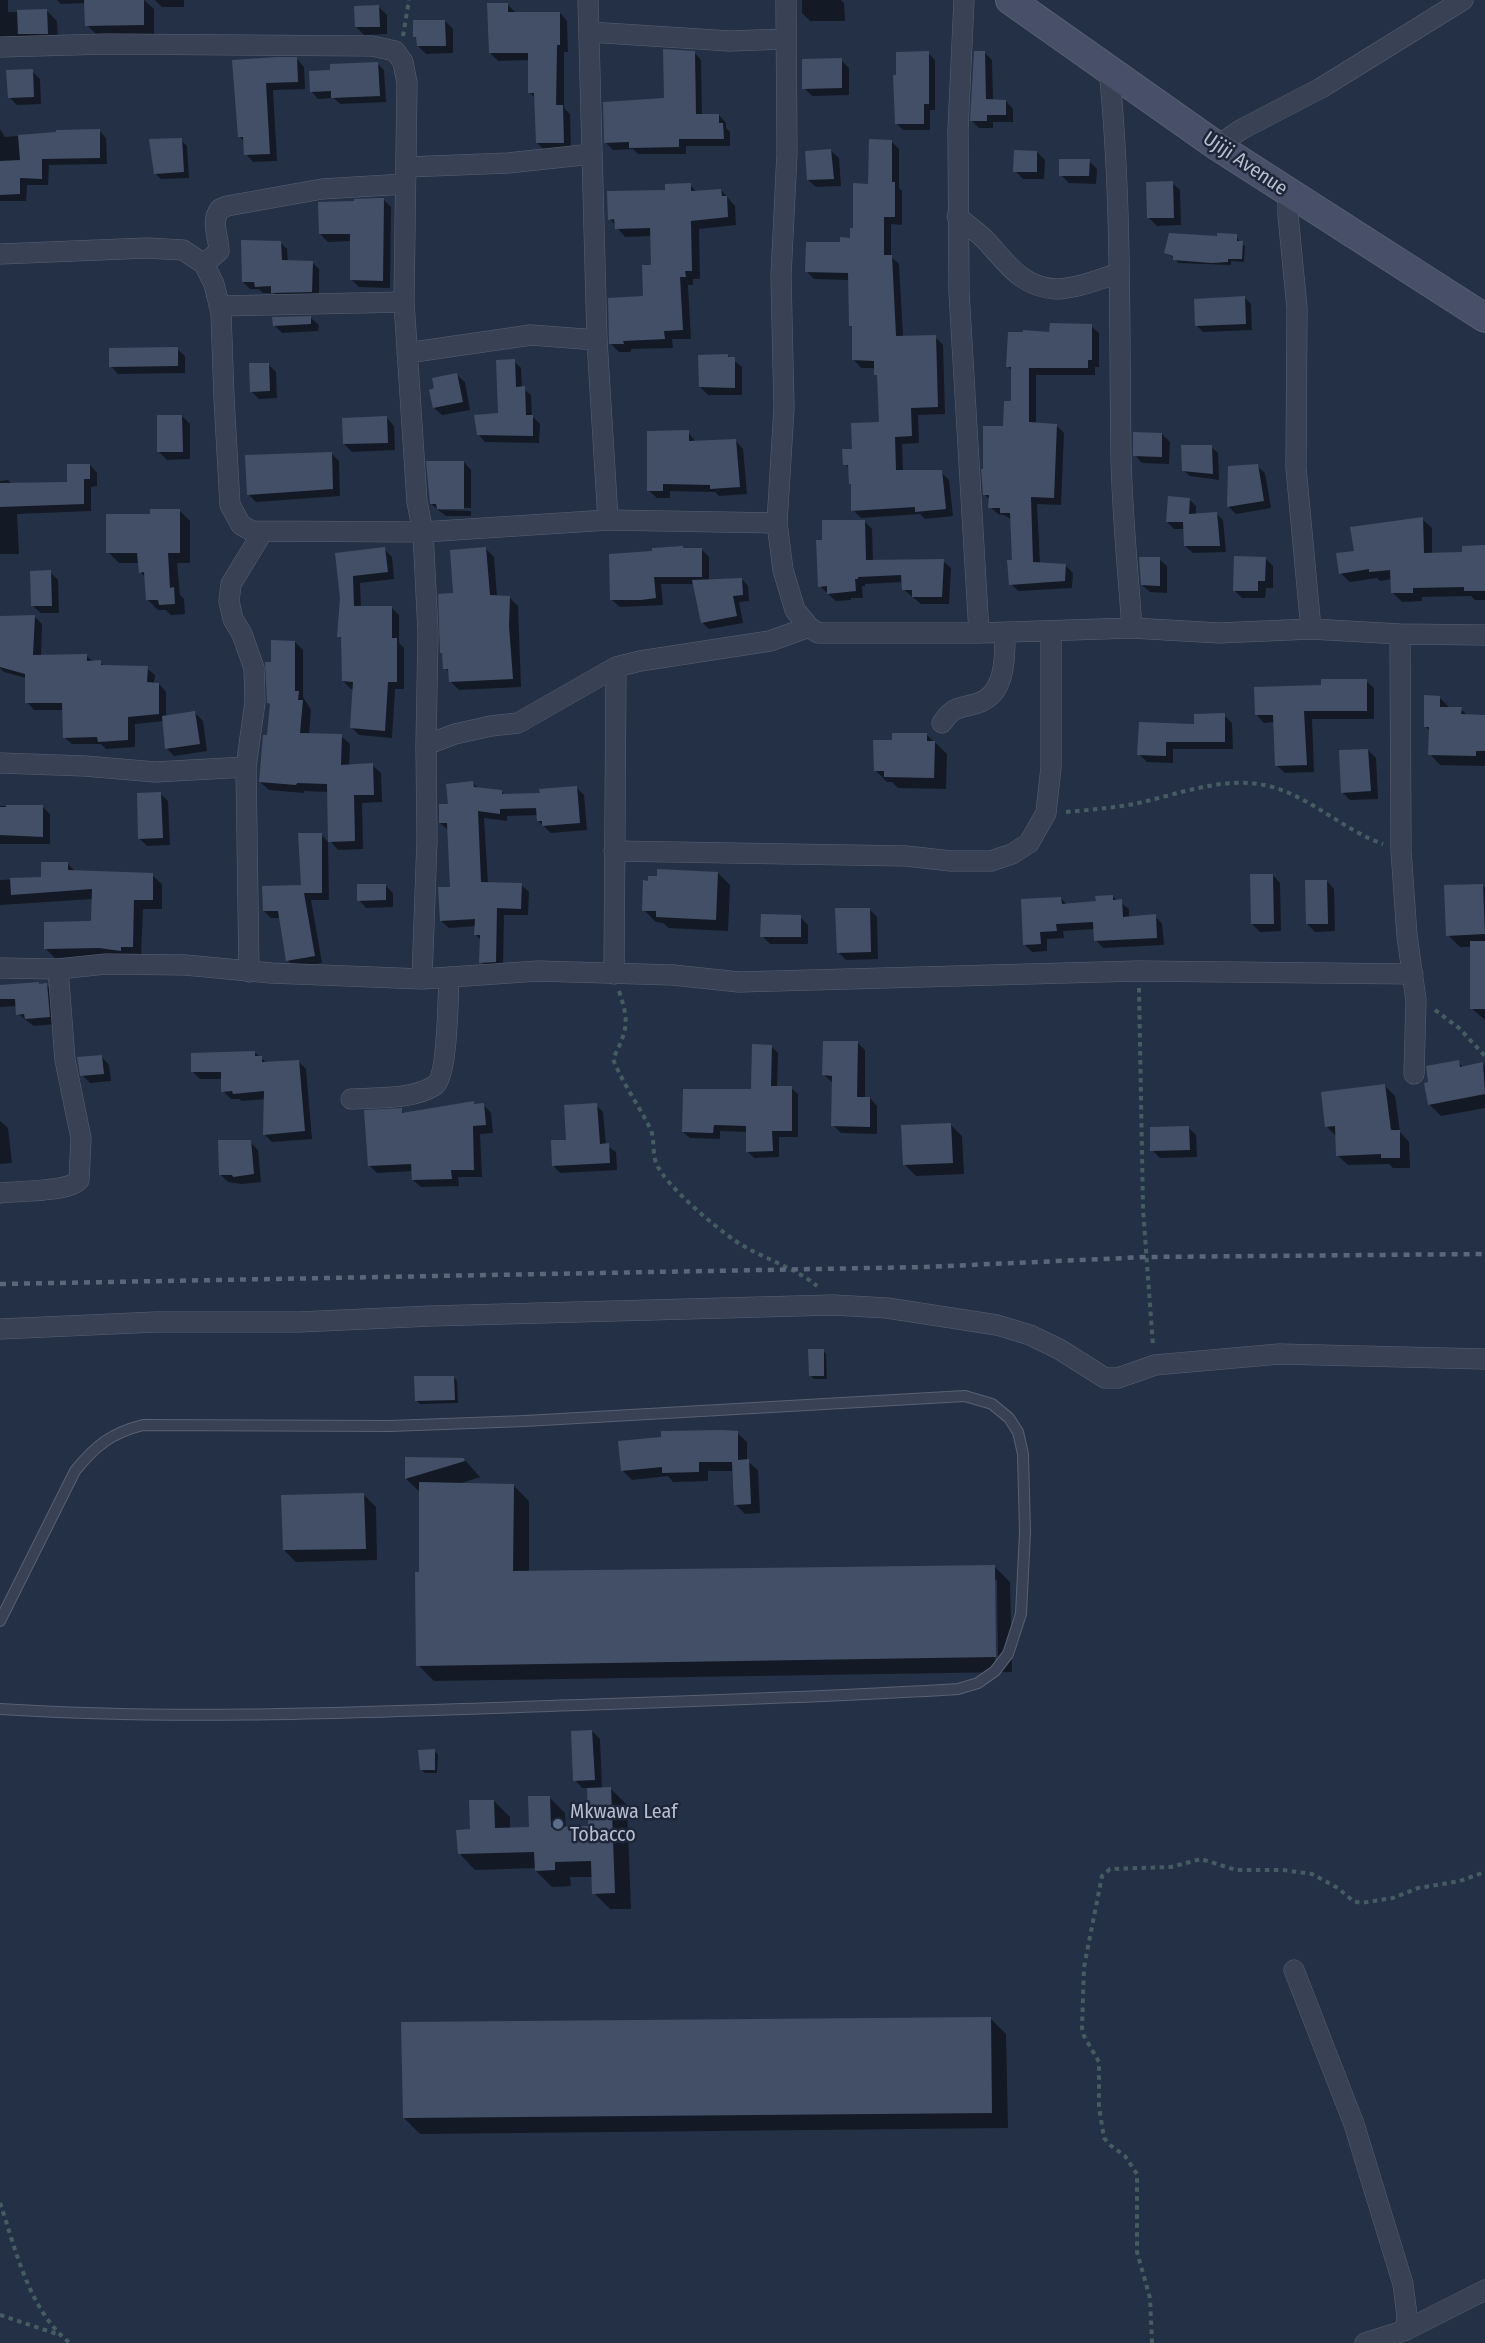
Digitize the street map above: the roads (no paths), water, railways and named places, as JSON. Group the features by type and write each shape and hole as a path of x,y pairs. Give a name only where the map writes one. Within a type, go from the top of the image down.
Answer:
{"main road":[{"name":"Ujiji Avenue","path":"1010,0 1217,146 1485,318"}],"street":[{"path":"588,0 597,340 608,520"},
{"path":"786,0 787,153 781,276 784,408 777,523 783,570 795,610 809,627 818,633 1005,633 1132,628 1219,633 1311,629 1400,634 1485,635"},
{"path":"963,0 957,216 959,292 979,633"},
{"path":"1217,146 1242,129 1321,88 1463,0"},
{"path":"590,32 730,41 785,39"},
{"path":"0,46 107,44 372,46 395,51 403,62 407,83 404,302 417,502 423,532 428,632 426,745 428,840 423,979"},
{"path":"1109,69 1114,126 1119,273 1121,458 1132,628"},
{"path":"204,264 219,251 214,226 215,219 219,209 226,206 406,175 592,154"},
{"path":"1288,193 1297,308 1296,468 1311,629"},
{"path":"957,216 980,234 1001,261 1015,273 1043,287 1066,287 1119,273"},
{"path":"0,254 147,248 183,250 204,264 214,284 221,313 231,505 241,525 252,531 262,533 286,531 423,532 608,520 777,523"},
{"path":"219,306 404,302"},
{"path":"407,353 531,335 597,340"},
{"path":"249,972 246,766 255,702 254,668 242,634 233,619 229,601 231,584 262,533"},
{"path":"426,745 455,734 518,723 616,667 640,661 770,641 809,627"},
{"path":"614,851 906,856 951,861 991,861 1012,854 1029,843 1046,813 1051,767 1051,631"},
{"path":"942,723 950,711 981,702 997,690 1005,654 1005,633"},
{"path":"1400,634 1401,850 1404,905 1416,1000 1414,1074"},
{"path":"614,974 616,667"},
{"path":"0,763 85,765 123,771 155,772 246,766"},
{"path":"0,968 58,969 129,964 249,972 423,979 538,971 674,975 739,982 1138,971 1413,974"},
{"path":"0,1193 64,1189 75,1185 79,1180 81,1137 65,1060 58,969"},
{"path":"351,1099 396,1096 421,1091 436,1085 440,1079 446,1040 449,977"},
{"path":"0,1329 156,1322 299,1322 833,1305 887,1308 997,1325 1030,1335 1059,1349 1105,1378 1118,1377 1155,1365 1279,1354 1485,1359"},
{"path":"1294,1970 1354,2124 1403,2284 1407,2316 1406,2330"},
{"path":"1365,2343 1406,2330 1485,2290"}],"lane":[{"path":"0,1621 75,1471 90,1452 106,1439 143,1425 401,1425 525,1421 965,1396 992,1404 1009,1418 1018,1432 1023,1454 1025,1532 1021,1614 1008,1654 995,1671 978,1683 958,1689 827,1697 387,1712 177,1716 0,1709"}],"railway":[{"path":"0,1284 925,1267 1147,1257 1485,1254"}],"place":[{"name":"Mkwawa Leaf Tobacco","path":"558,1824"}]}
